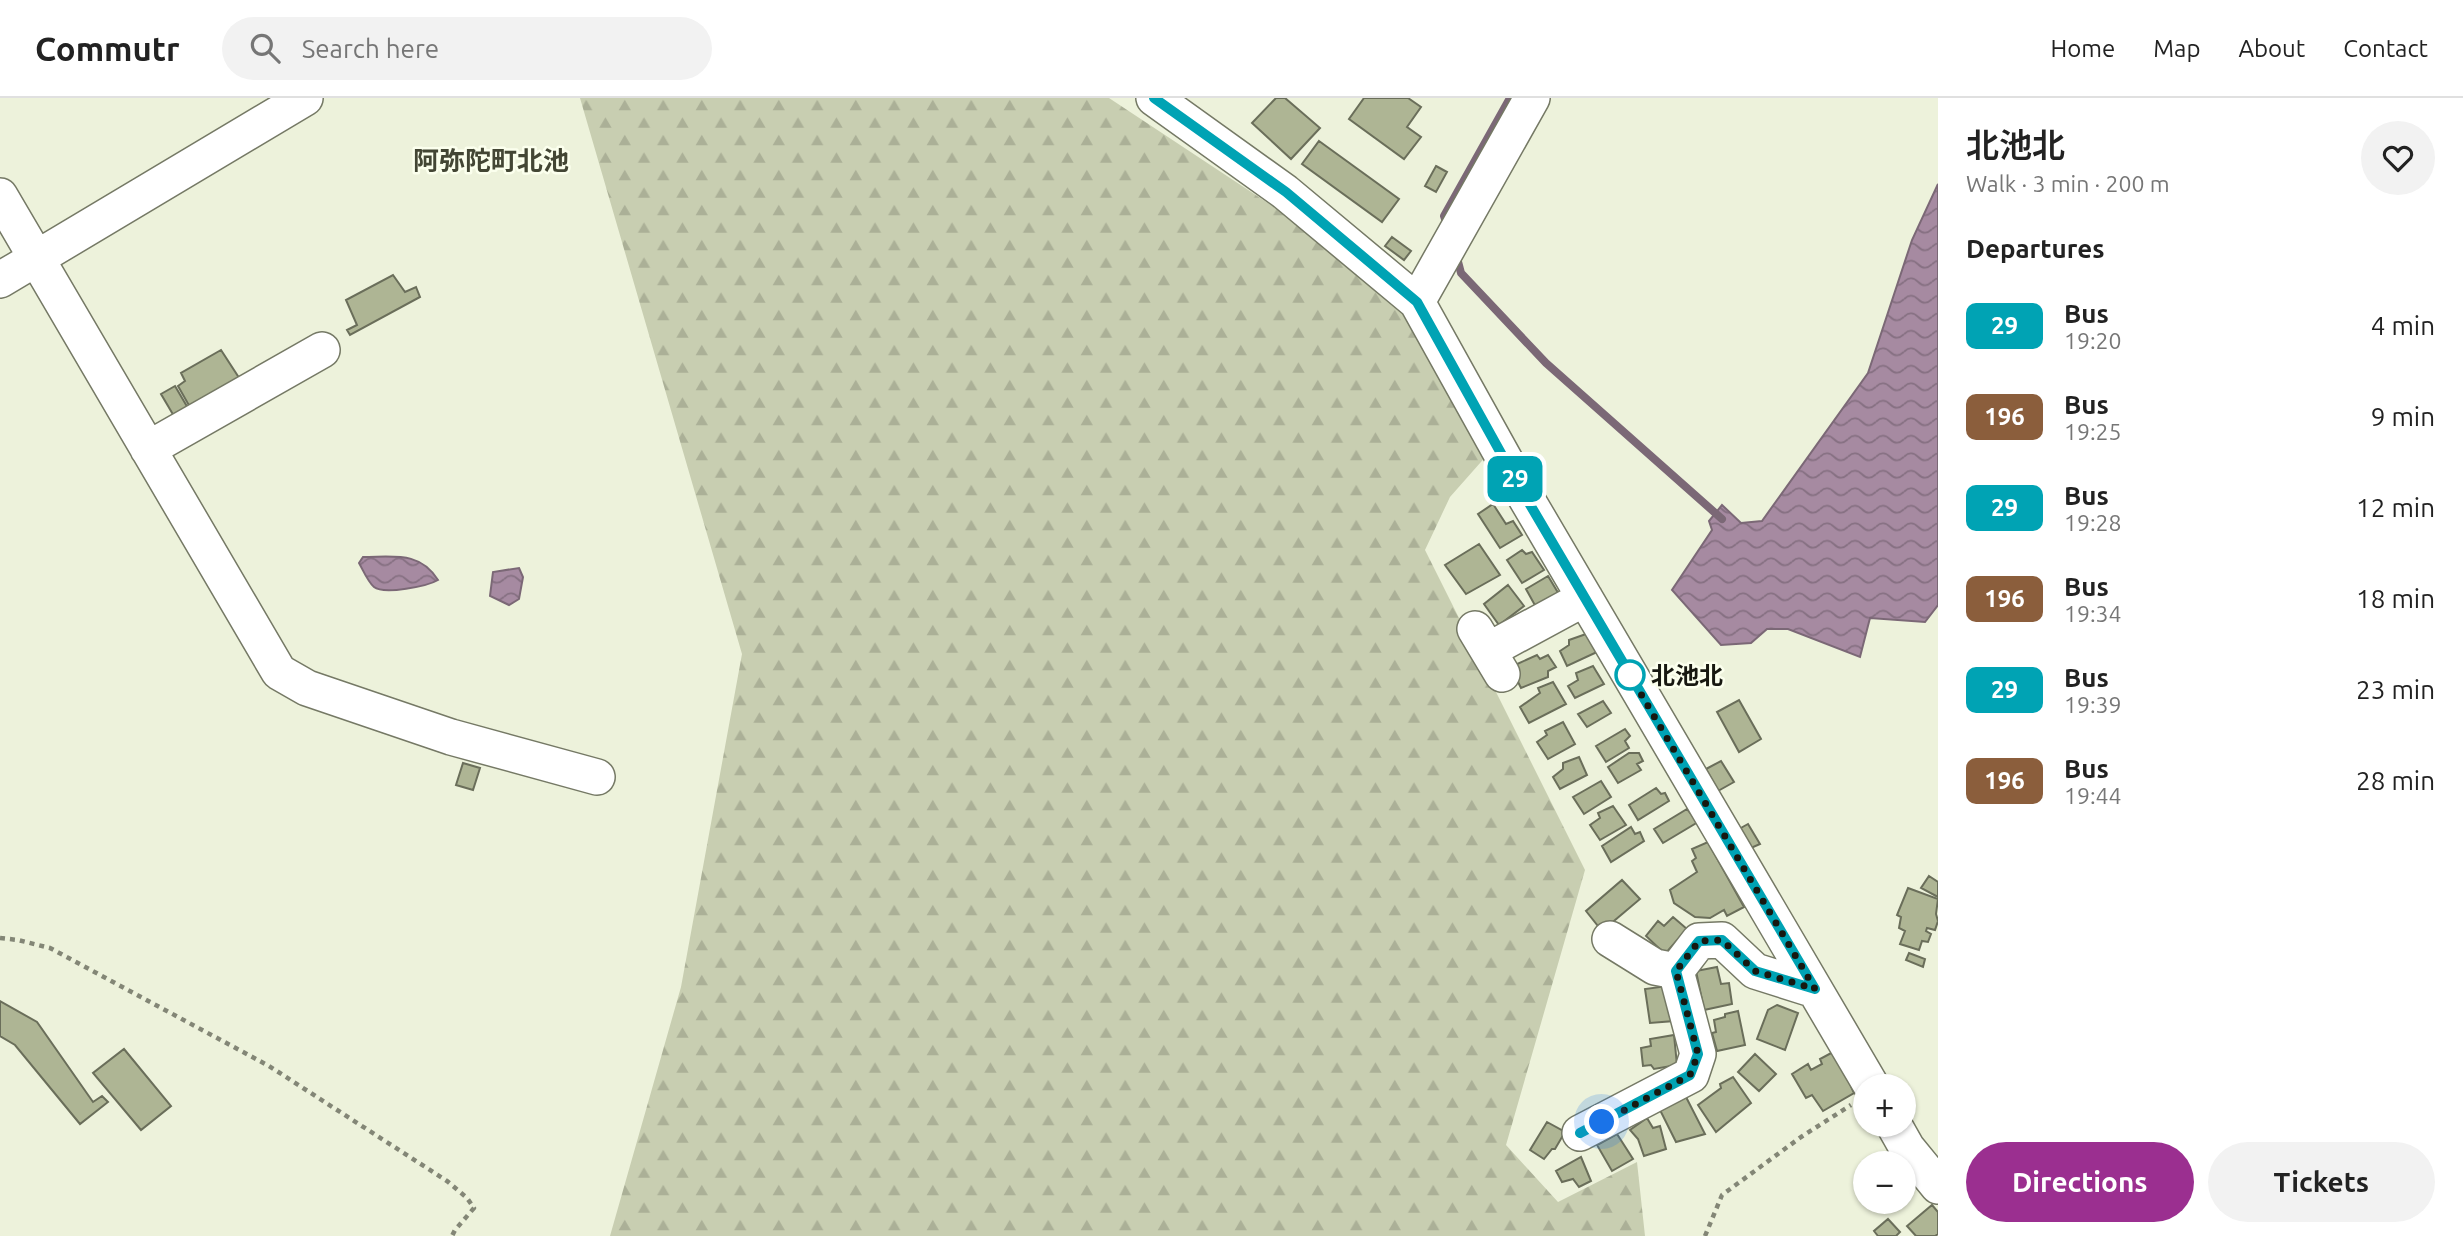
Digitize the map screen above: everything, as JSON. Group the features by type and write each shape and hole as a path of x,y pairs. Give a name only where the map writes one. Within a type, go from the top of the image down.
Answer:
{"street":[{"path":"0,280 305,98"},
{"path":"1154,98 1286,192 1417,302 1522,491 1815,989 1853,1074"},
{"path":"1417,302 1532,98"},
{"path":"0,196 279,672 307,688 451,737 597,777"},
{"path":"148,449 322,350"},
{"path":"1489,651 1585,598"},
{"path":"1610,939 1655,967 1676,971"},
{"path":"1676,971 1699,941 1722,940 1755,971 1815,989"},
{"path":"1580,1133 1690,1075 1698,1054 1676,971"},
{"path":"1901,1137 1938,1186"}],"path":[{"path":"0,938 50,948 231,1044 310,1091 447,1181 467,1198 474,1208 454,1230 452,1236"},
{"path":"1705,1236 1722,1195 1853,1102"}],"green space":[{"path":"580,98 1109,98 1333,246 1413,318 1488,454 1450,497 1425,550 1585,870 1506,1145 1558,1202 1637,1162 1645,1236 610,1236 681,987 742,654"}],"water":[{"path":"1938,184 1938,605 1925,622 1870,618 1860,657 1788,629 1767,629 1751,643 1721,645 1672,590 1712,530 1709,521 1722,505 1741,523 1762,521 1868,373 1912,240"},
{"path":"363,557 415,560 423,564 438,580 406,589 379,589 370,582 359,563"},
{"path":"519,568 523,577 519,599 509,605 490,596 493,572"}],"building":[{"path":"1276,98 1285,98 1320,128 1291,159 1252,123"},
{"path":"1364,98 1408,98 1421,107 1407,127 1421,137 1404,159 1349,119"},
{"path":"1319,141 1399,199 1382,222 1302,164"},
{"path":"1436,166 1447,172 1436,192 1425,186"},
{"path":"1392,237 1411,251 1404,260 1385,246"},
{"path":"393,275 405,292 416,287 420,297 350,335 347,330 357,325 346,300"},
{"path":"221,350 245,387 195,416 178,386 185,381 181,373"},
{"path":"175,386 192,415 178,423 161,394"},
{"path":"1493,504 1506,524 1513,521 1522,535 1500,548 1478,514"},
{"path":"1479,544 1500,575 1466,594 1445,565"},
{"path":"1522,550 1526,554 1532,552 1544,570 1522,583 1507,560"},
{"path":"1548,576 1560,596 1537,609 1526,589"},
{"path":"1508,585 1524,606 1499,625 1484,604"},
{"path":"1586,634 1597,652 1567,666 1560,651 1569,645 1569,640"},
{"path":"1537,655 1540,659 1548,655 1556,667 1548,671 1548,677 1521,688 1514,674 1515,665"},
{"path":"1593,666 1604,684 1575,698 1568,686 1578,680 1576,673"},
{"path":"1553,682 1566,704 1529,723 1520,707 1540,693 1538,688"},
{"path":"1739,700 1761,739 1739,752 1717,712"},
{"path":"1603,701 1611,713 1587,727 1578,714"},
{"path":"1563,722 1575,744 1548,759 1537,742 1547,735 1545,731"},
{"path":"1625,729 1630,736 1625,741 1629,748 1606,762 1596,746"},
{"path":"1629,753 1639,753 1643,761 1637,764 1641,770 1618,783 1608,767"},
{"path":"1579,757 1587,775 1560,789 1553,777 1563,769 1563,763"},
{"path":"1721,761 1734,782 1718,791 1706,769"},
{"path":"463,763 480,768 473,790 456,785"},
{"path":"1601,781 1611,797 1584,814 1573,797"},
{"path":"1656,788 1661,794 1665,793 1669,801 1638,820 1629,805"},
{"path":"1613,806 1626,825 1600,840 1590,825 1600,818 1598,813"},
{"path":"1687,809 1698,822 1663,843 1654,829"},
{"path":"1748,824 1760,844 1751,848 1739,829"},
{"path":"1631,827 1635,834 1640,832 1644,841 1611,862 1602,846"},
{"path":"1708,842 1744,907 1727,916 1724,910 1710,918 1695,917 1674,903 1670,890 1697,872 1692,861 1696,858 1692,849"},
{"path":"1929,876 1938,882 1938,897 1921,888"},
{"path":"1622,880 1640,899 1602,931 1586,911"},
{"path":"1908,888 1938,899 1938,921 1935,930 1927,928 1926,931 1931,934 1928,942 1922,941 1919,950 1900,944 1905,931 1899,928 1901,917 1897,915"},
{"path":"1673,917 1687,929 1665,954 1646,936 1658,921 1664,926"},
{"path":"1909,953 1925,959 1923,967 1906,960"},
{"path":"1717,967 1721,984 1729,983 1732,1004 1704,1010 1696,971"},
{"path":"1667,986 1674,1021 1650,1023 1645,989"},
{"path":"0,1001 37,1022 93,1102 102,1096 108,1102 80,1124 15,1045 0,1036"},
{"path":"1777,1005 1798,1013 1785,1050 1757,1039 1768,1010"},
{"path":"1738,1011 1745,1045 1717,1051 1712,1033 1716,1032 1714,1020"},
{"path":"1674,1035 1677,1065 1654,1069 1651,1065 1643,1066 1641,1048 1651,1046 1650,1039"},
{"path":"124,1049 171,1106 141,1130 93,1073"},
{"path":"1835,1051 1853,1091 1853,1094 1823,1111 1812,1095 1806,1098 1792,1074 1808,1064 1811,1070 1822,1064 1820,1059"},
{"path":"1755,1054 1776,1074 1759,1091 1738,1072"},
{"path":"1733,1077 1751,1103 1716,1132 1698,1105 1721,1088 1720,1084"},
{"path":"1686,1097 1705,1134 1676,1142 1660,1110"},
{"path":"1647,1118 1653,1128 1660,1126 1666,1149 1644,1156 1638,1139 1630,1130"},
{"path":"1547,1122 1565,1132 1555,1149 1544,1159 1530,1150"},
{"path":"1617,1134 1633,1159 1612,1171 1597,1145"},
{"path":"1581,1157 1591,1181 1579,1187 1573,1179 1562,1182 1556,1171"},
{"path":"1932,1205 1938,1212 1938,1234 1916,1236 1907,1226"},
{"path":"1888,1219 1900,1232 1896,1236 1878,1236 1874,1231"}],"waterway":[{"path":"1447,225 1444,216 1510,98"},
{"path":"1456,254 1461,273 1546,363 1722,519"}],"bus line":[{"name":"29","path":"1154,98 1286,192 1417,302 1522,491 1815,989 1755,971 1722,940 1699,941 1676,971 1698,1054 1690,1075 1580,1133"}],"place":[{"name":"北池北","path":"1630,675"}],"district":[{"name":"阿弥陀町北池","path":"491,160"}],"route":[{"path":"1602,1122 1690,1075 1698,1054 1676,971 1699,941 1722,940 1755,971 1815,989 1625,667 1630,675"}]}
